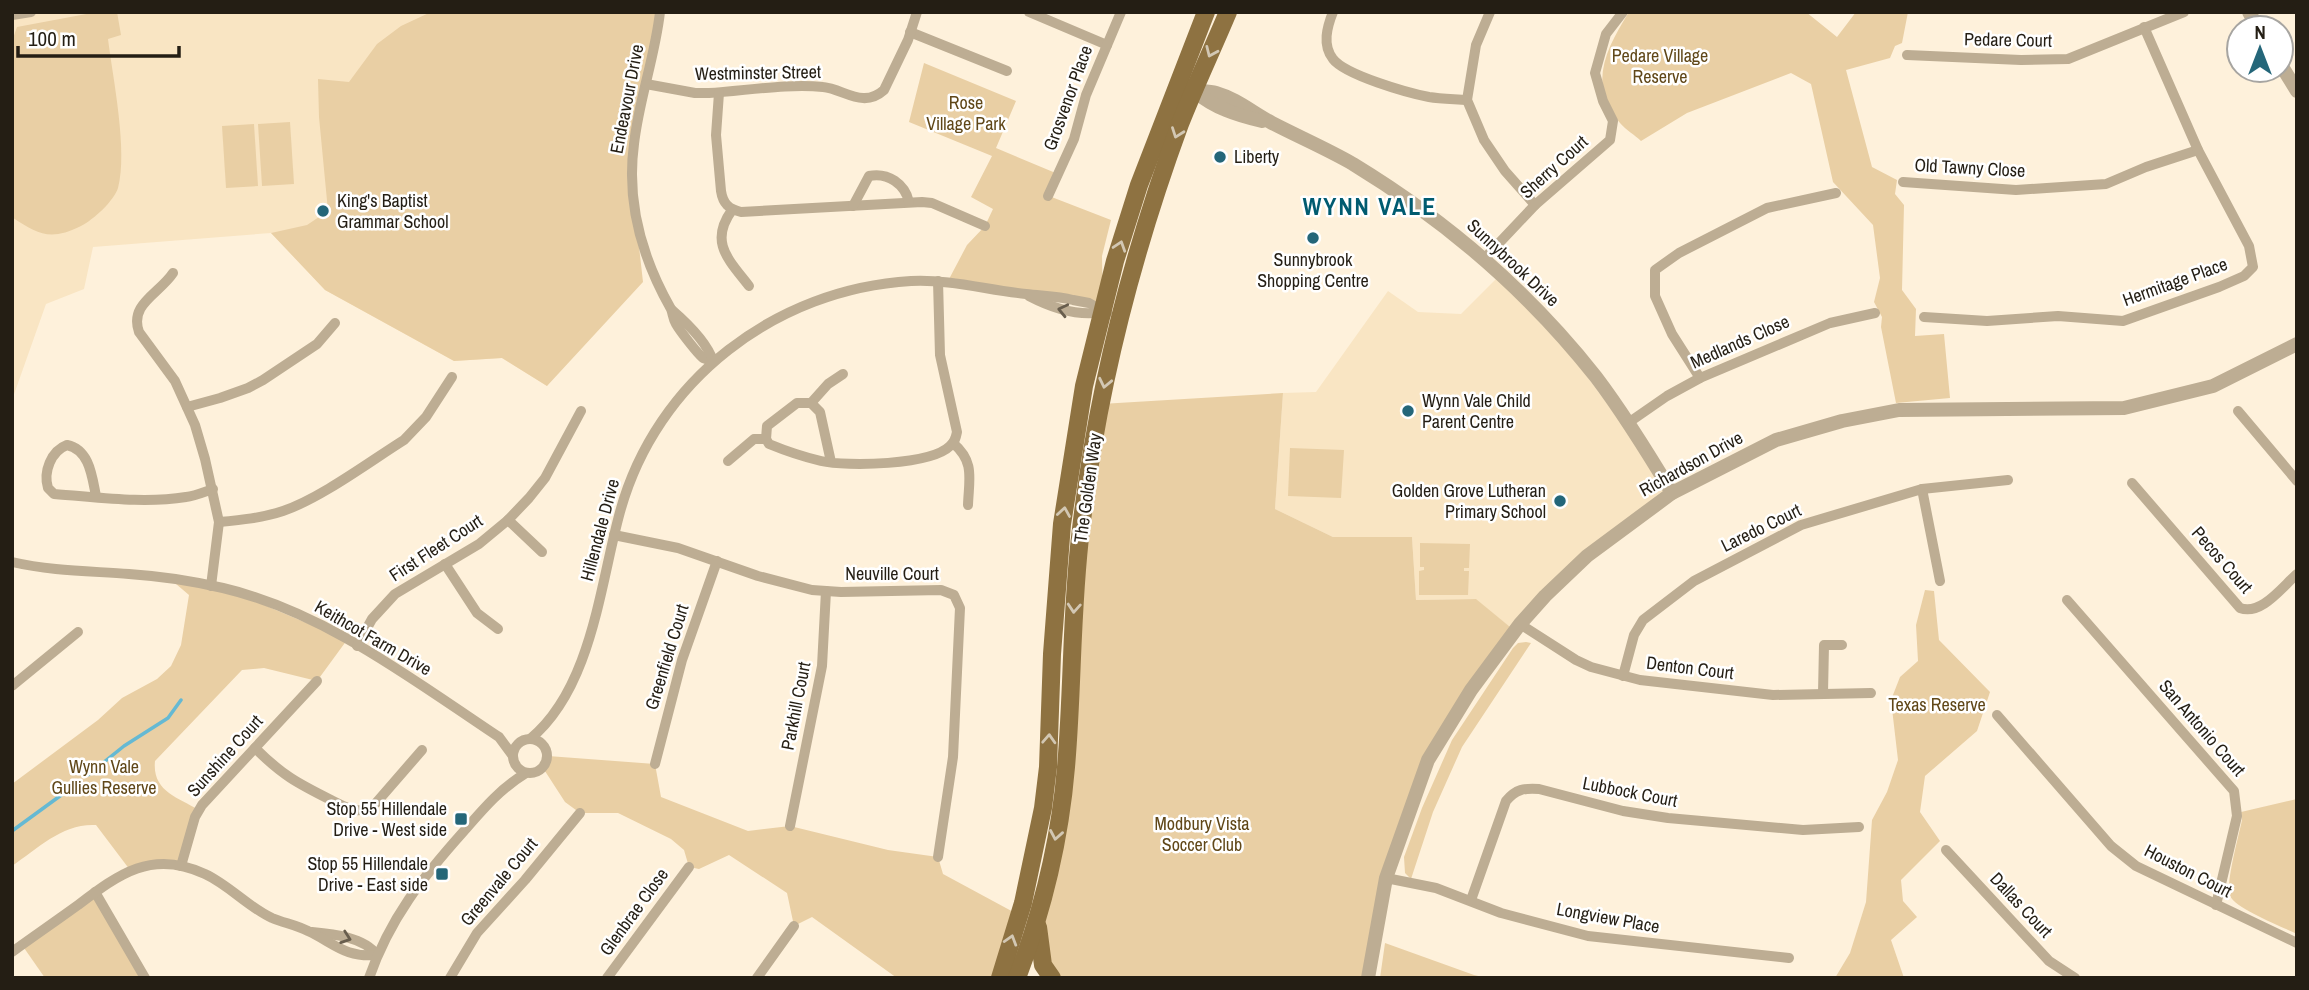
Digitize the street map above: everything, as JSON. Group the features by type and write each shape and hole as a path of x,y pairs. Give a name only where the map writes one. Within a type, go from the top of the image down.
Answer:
{"main road":[{"name":"The Golden Way","path":"1185,88 1206,12"},
{"name":"The Golden Way","path":"1017,978 1037,920 1052,860 1065,784 1073,620 1085,495 1101,404 1115,261 1139,185 1185,88 1228,12"},
{"name":"The Golden Way","path":"1000,978 1023,903 1043,808 1062,524 1084,386 1111,314"},
{"path":"1037,920 1043,965 1052,978"}],"street":[{"path":"12,15 31,12"},
{"name":"Endeavour Drive","path":"660,12 656,44 634,145 633,200 641,241 657,285 672,310 710,351 713,361"},
{"path":"917,12 911,32 1007,71"},
{"path":"1029,12 1107,45"},
{"name":"Grosvenor Place","path":"1048,196 1074,139 1086,95 1121,12"},
{"path":"1333,12 1327,26 1326,44 1333,60 1351,72 1429,97 1467,100"},
{"path":"1490,12 1476,45 1467,100 1499,163 1535,205"},
{"name":"Sherry Court","path":"1484,259 1535,205 1610,140 1613,121 1603,101 1595,74 1606,34 1623,12"},
{"name":"Pedare Court","path":"1907,55 2021,60 2068,59 2184,12"},
{"name":"Hermitage Place","path":"1924,317 1987,321 2058,316 2123,321 2219,287 2244,276 2253,267 2249,246 2198,150 2144,27"},
{"name":"Westminster Street","path":"646,84 695,93 815,86 830,88 851,97 870,98 878,96 884,90 911,32"},
{"name":"Sunnybrook Drive","path":"1185,88 1215,92 1248,107 1271,123 1311,141 1397,192 1484,259 1580,358 1628,423 1672,493"},
{"path":"719,93 716,135 721,191 722,198 732,210 741,212 932,203 985,226"},
{"name":"Old Tawny Close","path":"1903,182 2016,190 2106,184 2146,166 2198,150"},
{"path":"853,206 869,176 874,175 898,183 904,188 909,202"},
{"path":"1700,378 1672,334 1655,296 1655,270 1679,253 1767,208 1836,193"},
{"path":"732,210 722,227 723,249 749,286"},
{"path":"173,274 138,310 136,324 175,381 195,425 213,489 219,522 211,586"},
{"name":"Hillendale Drive","path":"544,746 550,721 573,679 591,633 627,488 645,448 675,401 713,361 735,343 765,323 815,300 870,285 912,281 938,281 1049,295 1084,302 1111,314"},
{"path":"831,462 820,412 811,403 797,403 767,426 766,439 769,444 831,462 907,461 937,453 953,443 957,432 940,355 938,281"},
{"name":"Medlands Close","path":"1628,423 1667,396 1700,378 1830,323 1875,313"},
{"path":"187,407 220,398 263,380 317,344 335,323"},
{"name":"Richardson Drive","path":"1368,978 1386,878 1428,760 1471,690 1520,624 1587,556 1672,493 1776,440 1842,421 1899,410 2124,408 2213,386 2297,344"},
{"path":"811,403 828,384 843,374"},
{"path":"219,522 285,511 318,494 404,440 426,417 452,377"},
{"name":"First Fleet Court","path":"358,646 372,620 395,594 479,544 508,520 545,478 581,411"},
{"path":"2238,411 2297,481"},
{"path":"728,461 754,439 766,439"},
{"path":"953,443 963,452 969,463 968,505"},
{"path":"96,496 86,459 81,452 67,445 58,449 46,471 48,488 54,494 156,499 188,497 213,489"},
{"name":"Laredo Court","path":"1623,676 1634,635 1643,620 1694,581 1801,525 1922,489 2008,480"},
{"name":"Pecos Court","path":"2132,483 2239,608 2247,611 2258,609 2297,574"},
{"path":"1922,489 1940,581"},
{"path":"508,520 542,552"},
{"name":"Neuville Court","path":"614,535 678,548 758,576 812,590 941,590 949,592 958,600 960,608 953,757 938,857"},
{"name":"Greenfield Court","path":"655,764 682,660 717,561"},
{"name":"Keithcot Farm Drive","path":"12,562 69,571 160,577 211,586 247,595 295,613 358,646 499,737 513,759"},
{"path":"445,564 477,613 498,629"},
{"name":"Parkhill Court","path":"790,827 822,666 826,591"},
{"name":"San Antonio Court","path":"2067,600 2234,791 2237,816 2216,905"},
{"name":"Denton Court","path":"1520,624 1576,660 1640,681 1773,695 1871,693"},
{"path":"12,686 78,632"},
{"path":"1823,693 1824,645 1842,645"},
{"name":"Sunshine Court","path":"181,866 193,824 202,805 317,681"},
{"name":"Houston Court","path":"1997,715 2111,846 2136,866 2297,943"},
{"name":"Hillendale Drive","path":"526,740 550,721"},
{"name":"Keithcot Farm Drive","path":"499,737 526,740"},
{"path":"369,978 393,921 416,886 502,789 526,773 538,772 542,768 548,756 540,742 526,740 516,747 502,789"},
{"path":"255,748 284,776 347,808 358,810 376,803 422,750"},
{"path":"513,759 519,769 526,773"},
{"name":"Lubbock Court","path":"1471,901 1506,801 1513,792 1524,788 1539,789 1623,811 1668,818 1803,830 1859,827"},
{"name":"Greenvale Court","path":"450,978 477,933 580,813"},
{"name":"Dallas Court","path":"1946,850 2049,961 2075,978"},
{"path":"12,952 117,876 144,866 163,864 181,866 204,874 272,918 309,931 331,945 362,956 377,955"},
{"name":"Glenbrae Close","path":"607,978 689,867"},
{"name":"Longview Place","path":"1386,878 1436,888 1501,913 1588,936 1789,958"},
{"path":"95,892 145,978"},
{"path":"757,978 794,926"}],"shaded area":[{"name":"King's Baptist Grammar School","path":"12,12 660,12 547,386 502,358 454,361 325,290 271,233 93,247 84,289 46,304 12,400"},
{"name":"Wynn Vale Child Parent Centre","path":"1500,275 1546,320 1672,493 1620,529 1515,631 1475,599 1416,600 1412,537 1333,537 1275,509 1283,393 1316,392 1388,291 1418,312 1461,314"}],"green space":[{"path":"97,12 117,12 121,35 108,39 121,135 121,173 118,188 108,204 86,223 61,233 37,232 12,217 12,41 17,27"},
{"path":"431,12 659,12 632,184 643,282 547,386 502,358 454,361 325,290 271,233 307,225 328,211 318,79 349,82 377,44 401,26"},
{"name":"Pedare Village Reserve","path":"1629,12 1806,12 1837,37 1856,12 1908,12 1902,43 1895,46 1890,58 1846,70 1872,167 1897,180 1895,194 1904,205 1902,290 1916,309 1915,336 1944,334 1950,398 1896,403 1881,327 1882,317 1874,302 1880,278 1873,225 1833,182 1811,84 1791,73 1687,113 1641,141 1622,126 1610,109 1602,81 1607,53"},
{"name":"Rose Village Park","path":"924,63 1016,101 996,148 1058,174 1049,196 1111,220 1102,256 1103,312 1089,303 948,281 967,245 985,226 993,209 971,197 992,156 909,122"},
{"path":"290,122 294,184 262,186 258,124"},
{"path":"254,124 258,186 226,188 222,126"},
{"name":"Modbury Vista Soccer Club","path":"1283,393 1275,509 1333,537 1412,537 1416,600 1476,599 1515,631 1428,760 1386,878 1368,978 1053,978 1039,915 1053,853 1101,404"},
{"path":"1290,448 1344,450 1341,498 1288,496"},
{"path":"1420,543 1470,544 1469,568 1464,568 1464,571 1469,571 1468,595 1419,595 1419,571 1424,570 1424,567 1420,567"},
{"name":"Wynn Vale Gullies Reserve","path":"169,578 224,588 347,640 317,681 264,668 242,670 155,761 155,771 162,786 175,797 199,810 181,866 130,870 96,825 84,825 62,832 12,866 12,784 98,720 122,698 157,679 171,666 181,645 189,595"},
{"name":"Texas Reserve","path":"1925,590 1934,591 1939,640 1990,692 1977,731 1925,776 1920,812 1940,841 1901,880 1903,901 1917,917 1891,940 1904,978 1835,978 1850,953 1866,902 1872,820 1887,792 1898,760 1891,700 1900,677 1918,661 1916,625"},
{"path":"1518,643 1531,643 1462,747 1433,812 1411,879 1405,873 1404,857 1452,740 1513,648"},
{"path":"548,756 655,764 661,797 748,831 790,826 888,850 938,857 943,874 1019,915 1000,978 897,978 812,917 794,926 787,893 729,855 699,869 689,867 684,850 671,839 618,813 580,813 565,802 543,768"},
{"path":"2297,799 2297,934 2241,906 2230,896 2229,890 2242,820 2241,812"},
{"path":"95,892 145,978 45,978 22,945"},
{"path":"1385,943 1474,975 1487,978 1380,978"}],"waterway":[{"path":"88,775 124,746 168,718 181,700"},
{"path":"12,831 75,785"}],"place":[{"name":"Liberty","path":"1220,157"},
{"name":"King's Baptist Grammar School","path":"323,211"},
{"name":"Sunnybrook Shopping Centre","path":"1313,238"},
{"name":"Wynn Vale Child Parent Centre","path":"1408,411"},
{"name":"Golden Grove Lutheran Primary School","path":"1560,501"},
{"name":"Stop 55 Hillendale Drive - West side","path":"461,819"},
{"name":"Stop 55 Hillendale Drive - East side","path":"442,874"}],"district":[{"name":"WYNN VALE","path":"1370,207"}]}
